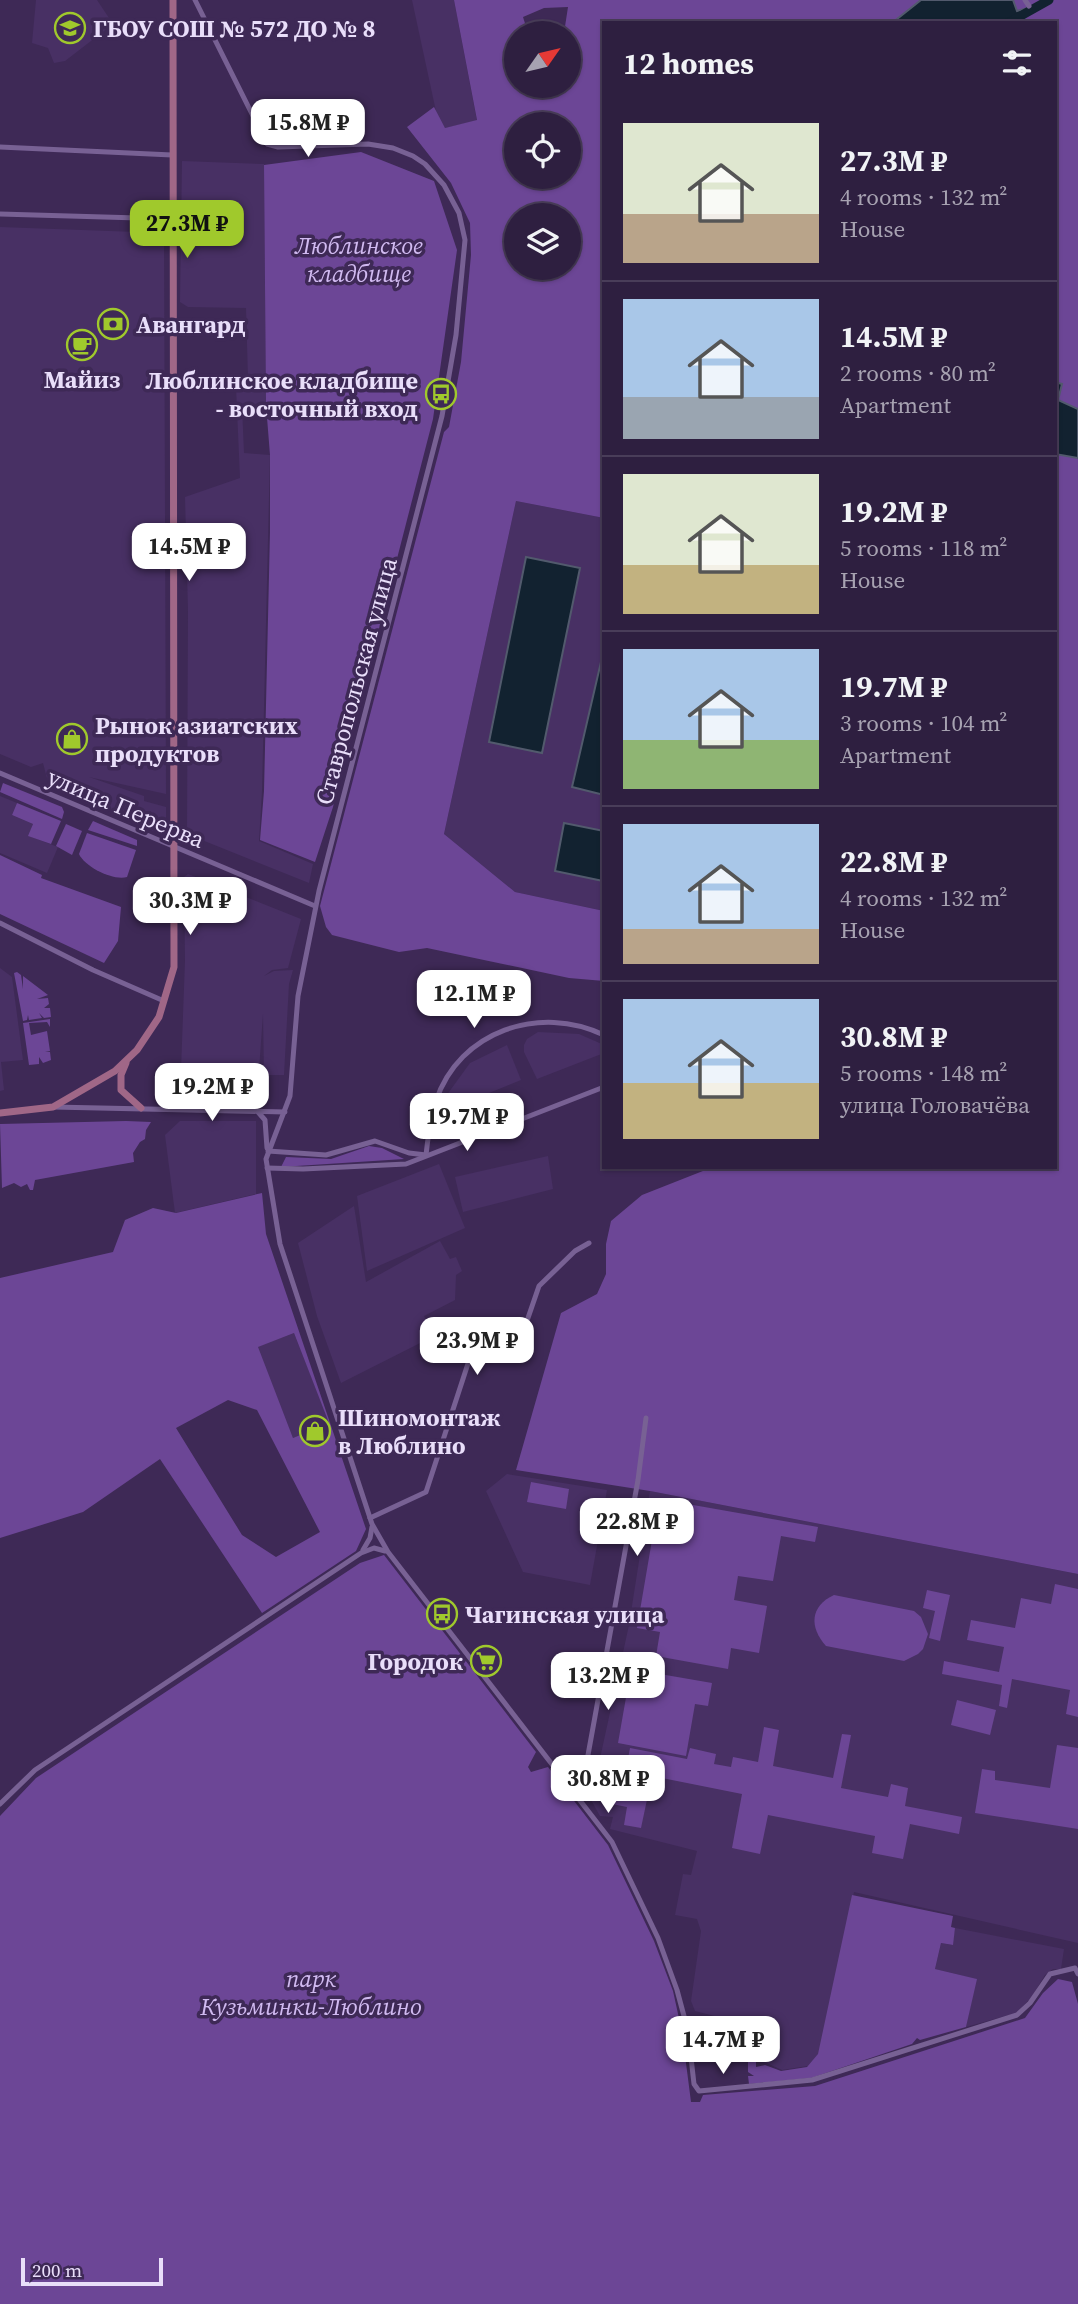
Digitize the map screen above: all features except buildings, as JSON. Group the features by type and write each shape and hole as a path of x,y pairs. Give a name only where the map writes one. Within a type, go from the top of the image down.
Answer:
{"main road":[{"path":"0,1113 52,1107 91,1087 130,1057 149,1034 165,1002 174,967 176,849 173,0"},
{"path":"130,1057 121,1075 121,1090 141,1108"}],"street":[{"name":"Ставропольская улица","path":"195,0 267,144 278,147 368,144 404,152 425,164 443,185 464,226 458,315 442,416 316,906 298,996 290,1096 268,1151 267,1168 280,1244 371,1521 388,1552 612,1842 658,1938 677,1990 688,2031 694,2084 699,2091 812,2080 1017,2015 1030,2003 1050,1974 1074,1968 1078,1974"},
{"path":"0,147 172,155"},
{"path":"0,214 173,219"},
{"name":"улица Перерва","path":"0,773 316,906"},
{"path":"0,923 93,970 165,1002"},
{"path":"426,1155 436,1100 457,1063 479,1043 522,1022 571,1022 602,1034"},
{"path":"267,1168 406,1164 602,1088"},
{"path":"52,1107 285,1112"},
{"path":"255,1111 265,1120 268,1151 329,1155 375,1141 409,1153 426,1155"},
{"path":"371,1521 426,1492 478,1333 518,1347 539,1286 575,1251 589,1243"},
{"path":"580,1798 638,1480 646,1418"},
{"name":"Ставропольская улица","path":"370,1539 371,1521"},
{"path":"370,1539 381,1539"},
{"path":"370,1539 375,1548 388,1552"},
{"path":"361,1553 370,1539"},
{"path":"0,1804 35,1770 361,1553 375,1548 381,1539"}],"shaded area":[{"name":"ГБОУ СОШ № 572 ДО № 8","path":"36,0 97,0 113,24 65,61 54,63 48,48 32,43"},
{"path":"412,0 454,0 477,121 445,128 437,116"},
{"path":"182,161 264,164 266,405 242,406 244,453 270,455 259,841 313,864 309,883 187,834 188,610 185,497 240,478 236,387 240,387 240,381 248,379 246,308 188,307 180,302"},
{"path":"0,227 164,233 166,794 89,777 144,796 144,801 166,807 166,831 163,833 153,831 48,782 43,763 31,767 0,754"},
{"path":"516,501 602,518 602,911 515,892 444,834"},
{"path":"0,796 17,803 12,815 33,824 29,836 58,847 47,873 0,853"},
{"path":"188,874 301,919 288,968 272,970 264,976 274,971 293,970 289,984 284,1075 264,1075 263,1014 257,1098 180,1097 185,961 184,877"},
{"path":"0,968 12,977 23,1060 1,1062 4,1090 0,1091"},
{"path":"538,1032 579,1034 602,1044 602,1054 537,1079 524,1052 527,1039"},
{"path":"507,1045 521,1080 462,1104 449,1107 441,1103 470,1063"},
{"path":"180,1121 256,1121 256,1194 175,1213 165,1135"},
{"path":"548,1156 553,1189 463,1212 455,1177"},
{"path":"439,1164 465,1228 367,1271 357,1196"},
{"path":"354,1206 366,1282 440,1241 450,1259 456,1257 462,1271 456,1275 455,1300 424,1316 434,1336 341,1383 317,1316 298,1243"},
{"path":"294,1333 330,1424 293,1438 257,1347"},
{"path":"507,1474 607,1490 590,1585 523,1572 486,1491"},
{"path":"650,1491 1078,1574 1078,1943 854,1892 821,2059 808,2066 782,2070 753,2057 726,2053 730,2029 726,2019 695,2011 691,2001 701,1931 697,1919 675,1915 683,1874 691,1875 697,1851 610,1829 613,1817 600,1816 591,1800 629,1625"},
{"path":"955,1928 1064,1949 1061,1969 1053,1969 1045,1975 1031,1998 1016,2013 966,2027 976,1979 935,1969 941,1943 952,1945"}],"green space":[{"path":"454,0 1078,0 1078,1574 650,1491 516,1470 561,1313 597,1294 606,1274 606,1244 611,1221 642,1195 708,1169 1057,1169 1057,21 602,21 602,518 516,501 444,834 515,892 602,911 602,981 569,978 427,948 399,952 332,935 326,927 320,906 444,432 449,427 461,362 471,255 470,223 451,183 407,127 434,107 445,128 477,120"},
{"name":"Люблинское кладбище","path":"361,152 434,181 457,250 433,419 333,807 315,862 260,840 264,791 270,532 264,165"},
{"path":"3,783 62,807 62,819 0,792"},
{"path":"17,803 61,821 51,844 28,836 33,824 12,815"},
{"path":"93,821 137,840 137,846 88,830"},
{"path":"66,824 82,831 72,855 56,846"},
{"path":"87,833 136,850 127,877 107,875 82,859 79,854"},
{"path":"0,855 42,875 41,878 121,907 118,941 104,963 0,914"},
{"path":"14,973 21,975 23,989 23,976 48,995 37,999 48,998 49,1004 44,1008 50,1008 51,1017 44,1018 39,1013 42,1018 29,1020 28,1015 27,1020 23,1021"},
{"path":"50,1019 50,1027 47,1022 29,1023 31,1035 47,1031 50,1051 45,1052 50,1052 51,1060 43,1063 39,1057 39,1064 29,1065 23,1023"},
{"path":"151,1122 145,1139 133,1153 134,1162 35,1180 33,1190 30,1190 27,1184 21,1187 14,1183 2,1188 0,1124"},
{"path":"369,1146 382,1148 404,1159 281,1167 286,1157 331,1159"},
{"path":"262,1193 266,1234 366,1529 356,1551 262,1613 160,1459 83,1512 0,1538 0,1278 113,1252 125,1220 153,1208 176,1213","holes":["294,1333 329,1423 293,1438 258,1347","228,1400 257,1410 320,1532 276,1557 242,1535 176,1428"]},
{"path":"531,1482 569,1489 566,1509 527,1502"},
{"path":"659,1499 818,1527 815,1542 781,1536 773,1581 738,1576 734,1600 767,1606 759,1653 731,1648 728,1669 656,1656 660,1632 637,1628"},
{"name":"парк Кузьминки-Люблино","path":"384,1555 536,1752 528,1767 531,1772 548,1767 608,1845 654,1941 673,1991 682,2032 691,2102 700,2102 703,2095 815,2086 1025,2018 1043,1993 1058,1979 1072,1982 1078,2004 1078,2304 0,2304 0,1816 36,1778 360,1563"},
{"path":"1055,1584 1078,1589 1078,1717 1066,1714 1070,1690 1012,1679 1007,1708 999,1706 1002,1685 942,1674 944,1661 999,1672 1004,1647 967,1640 971,1620 1015,1628 1021,1598 1051,1604"},
{"path":"927,1590 950,1595 940,1641 929,1638 935,1611 923,1608"},
{"path":"834,1595 914,1611 921,1617 928,1634 923,1649 904,1661 826,1646 817,1632 816,1611"},
{"path":"631,1669 712,1683 708,1706 695,1704 686,1756 618,1743"},
{"path":"957,1700 996,1710 990,1735 951,1725"},
{"path":"764,1727 779,1730 773,1766 833,1778 842,1734 851,1735 841,1788 888,1797 891,1784 908,1788 905,1806 962,1817 959,1834 910,1824 903,1859 872,1853 875,1836 768,1815 760,1854 732,1848 742,1794 652,1776 641,1828 624,1825 627,1807 607,1803 608,1794 621,1796 630,1748 687,1759 690,1748 716,1754 714,1764 731,1767 733,1757 758,1762"},
{"path":"1057,1745 1078,1748 1078,1829 975,1813 982,1769 995,1771 995,1780 1050,1788"},
{"path":"852,1895 953,1916 953,1945 941,1943 935,1969 977,1979 966,2027 920,2040 917,2038 912,2044 811,2078 749,2084 748,2076 754,2076 748,2072 748,2060 751,2058 756,2061 756,2067 765,2065 781,2071 807,2067 818,2054"}],"water":[{"path":"921,0 1013,0 1017,11 1028,8 1030,13 1023,21 895,21"},
{"path":"1057,383 1062,384 1058,400 1078,409 1078,458 1057,454"},
{"path":"526,557 580,568 542,753 489,742"},
{"path":"602,658 602,794 572,787"},
{"path":"564,823 602,831 602,881 555,871"}],"waterway":[{"path":"1012,21 1049,0"}],"place":[{"name":"ГБОУ СОШ № 572 ДО № 8","path":"70,28"},
{"name":"Авангард","path":"113,324"},
{"name":"Майиз","path":"82,345"},
{"name":"Люблинское кладбище - восточный вход","path":"441,394"},
{"name":"Рынок азиатских продуктов","path":"72,739"},
{"name":"Шиномонтаж в Люблино","path":"315,1431"},
{"name":"Чагинская улица","path":"442,1614"},
{"name":"Городок","path":"486,1661"}]}
